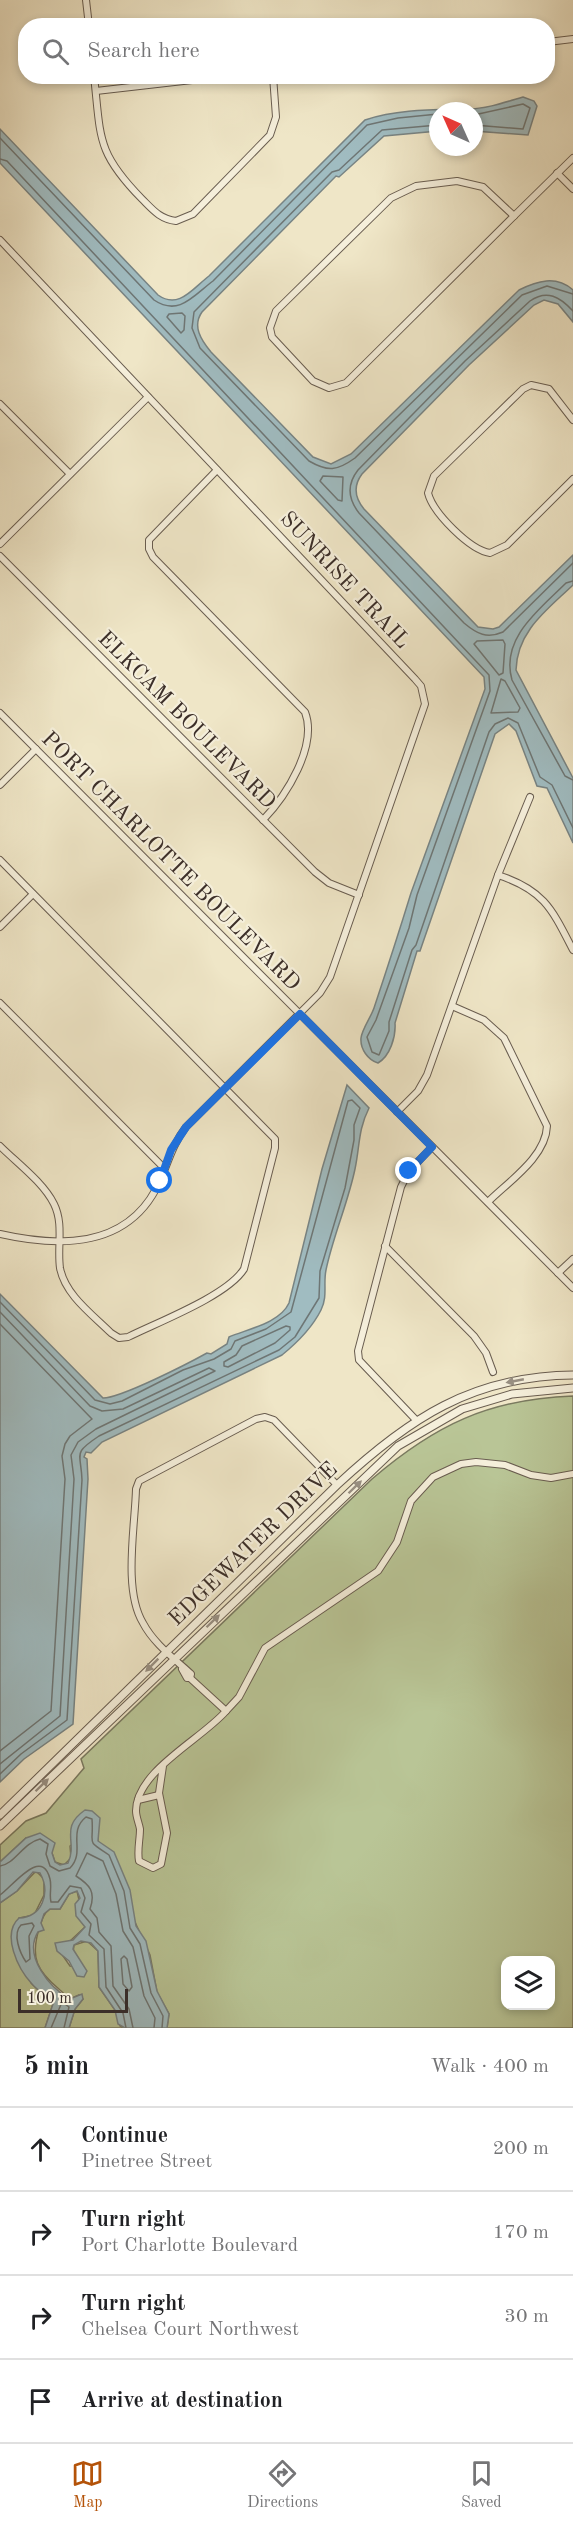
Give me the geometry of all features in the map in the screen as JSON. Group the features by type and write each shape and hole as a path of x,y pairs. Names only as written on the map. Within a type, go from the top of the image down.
{"street":[{"path":"86,0 87,18"},
{"path":"555,41 573,39"},
{"path":"95,84 102,144 114,169 159,216 176,221 193,214 270,135 276,117 274,84"},
{"path":"96,91 157,84"},
{"path":"514,216 483,187 466,181 425,184 398,193 384,204 276,311 270,328 272,338 313,381 329,388 346,383 573,158"},
{"path":"557,173 573,189"},
{"name":"SUNRISE TRAIL","path":"0,240 415,679 424,695 423,713 330,977 320,993 181,1134 150,1200 128,1222 100,1237 59,1243 0,1234"},
{"path":"573,420 549,389 531,385 523,388 434,476 428,493 436,510 473,547 490,553 507,545 573,479"},
{"path":"0,544 148,397"},
{"path":"0,404 70,474"},
{"path":"217,470 149,540 149,549 153,557 305,712 309,730 293,780 279,804 263,820"},
{"name":"ELKCAM BOULEVARD","path":"0,556 321,878 359,895"},
{"name":"PORT CHARLOTTE BOULEVARD","path":"0,713 573,1288"},
{"path":"0,784 36,749"},
{"path":"397,1112 418,1090 427,1075 498,875 530,797"},
{"path":"0,860 226,1087 275,1139 275,1148 244,1269 232,1284 128,1337 119,1338 111,1333 66,1286 60,1268 58,1214 50,1197 0,1146"},
{"path":"498,875 528,886 545,900 573,950"},
{"path":"0,927 33,894"},
{"path":"0,1003 164,1168"},
{"path":"452,1006 484,1020 504,1038 547,1126 544,1143 539,1151 488,1202"},
{"path":"416,1420 359,1360 358,1351 405,1178 432,1147"},
{"path":"385,1246 474,1336 486,1353 493,1372"},
{"path":"558,1273 573,1258"},
{"name":"EDGEWATER DRIVE","path":"0,1815 374,1451 416,1420 447,1403 496,1386 573,1375"},
{"name":"EDGEWATER DRIVE","path":"0,1826 388,1455 411,1437 462,1409 502,1397 573,1388"},
{"path":"226,1711 182,1673 182,1669 142,1623 133,1596 136,1489 139,1480 256,1419 265,1417 274,1420 337,1485"},
{"path":"163,1766 159,1795 167,1833 161,1864 153,1868 139,1861 137,1849 140,1829 136,1811 138,1800 148,1779 163,1766 213,1726 239,1697 265,1648 378,1571 397,1542 411,1501 433,1477 462,1464 476,1462 506,1466 531,1475 551,1478 573,1474"},
{"path":"138,1800 159,1795"}],"green space":[{"path":"573,1396 573,2028 167,2028 169,2014 157,1992 150,1955 98,1841 98,1825 70,1846 71,1858 64,1865 55,1862 52,1853 26,1838 0,1862 0,1845 26,1821 46,1813 84,1768 81,1759 372,1479 395,1460 441,1430 489,1409 515,1403"},
{"path":"36,1871 44,1879 44,1895 34,1915 19,1918 31,1983 53,2004 45,2028 0,2028 0,1903 17,1891"},
{"path":"77,1891 85,1927 68,1943 63,1956 70,1966 84,1968 73,1953 74,1945 87,1941 98,1951 99,1987 115,2010 120,2026 125,2028 69,2028 75,2009 83,1999 79,1995 68,1998 46,1977 38,1963 36,1939 44,1915 50,1909 60,1909 69,1894"}],"water":[{"path":"523,97 534,101 537,106 528,135 483,132 483,108"},
{"path":"429,110 429,132 384,136 339,177 336,176 202,312 198,322 201,338 211,352 313,457 331,464 351,454 519,290 533,284 553,281 567,285 573,290 573,322 558,304 544,300 534,305 469,365 362,474 357,483 357,496 364,509 478,627 493,629 499,627 573,555 573,585 535,622 522,644 516,670 573,778 573,843 547,788 537,786 516,731 509,724 495,734 420,951 417,951 395,1023 391,1046 386,1056 378,1063 365,1054 361,1042 362,1034 374,1008 411,893 485,689 484,677 0,163 0,129 158,295 173,300 185,296 209,276 365,120 403,112"},
{"path":"347,1085 369,1108 361,1131 352,1182 329,1257 321,1310 304,1334 282,1355 102,1442 91,1453 86,1452 84,1457 87,1459 88,1479 73,1724 24,1759 0,1782 0,1294 103,1398 139,1386 207,1353 211,1354 227,1344 229,1337 278,1316 289,1303 322,1169"},
{"path":"85,1810 92,1811 100,1818 98,1841 114,1852 130,1890 136,1926 146,1941 157,1991 169,2014 167,2028 125,2028 118,2024 115,2010 99,1987 98,1951 91,1943 81,1941 74,1945 73,1949 87,1971 84,1977 77,1976 69,1961 57,1951 55,1943 73,1940 85,1927 76,1916 75,1904 80,1898 77,1891 69,1894 60,1909 50,1909 44,1914 41,1923 44,1930 38,1932 34,1941 36,1961 54,1987 70,1999 82,1994 83,1999 75,2009 69,2028 45,2028 53,2004 32,1984 17,1961 11,1933 14,1925 19,1918 27,1917 39,1909 45,1888 40,1873 33,1872 17,1891 0,1903 0,1862 26,1838 40,1833 55,1843 52,1853 55,1862 60,1865 68,1863 71,1855 71,1829 77,1817"}],"route":[{"path":"160,1181 167,1158 186,1127 300,1014 432,1147 409,1171"}]}
